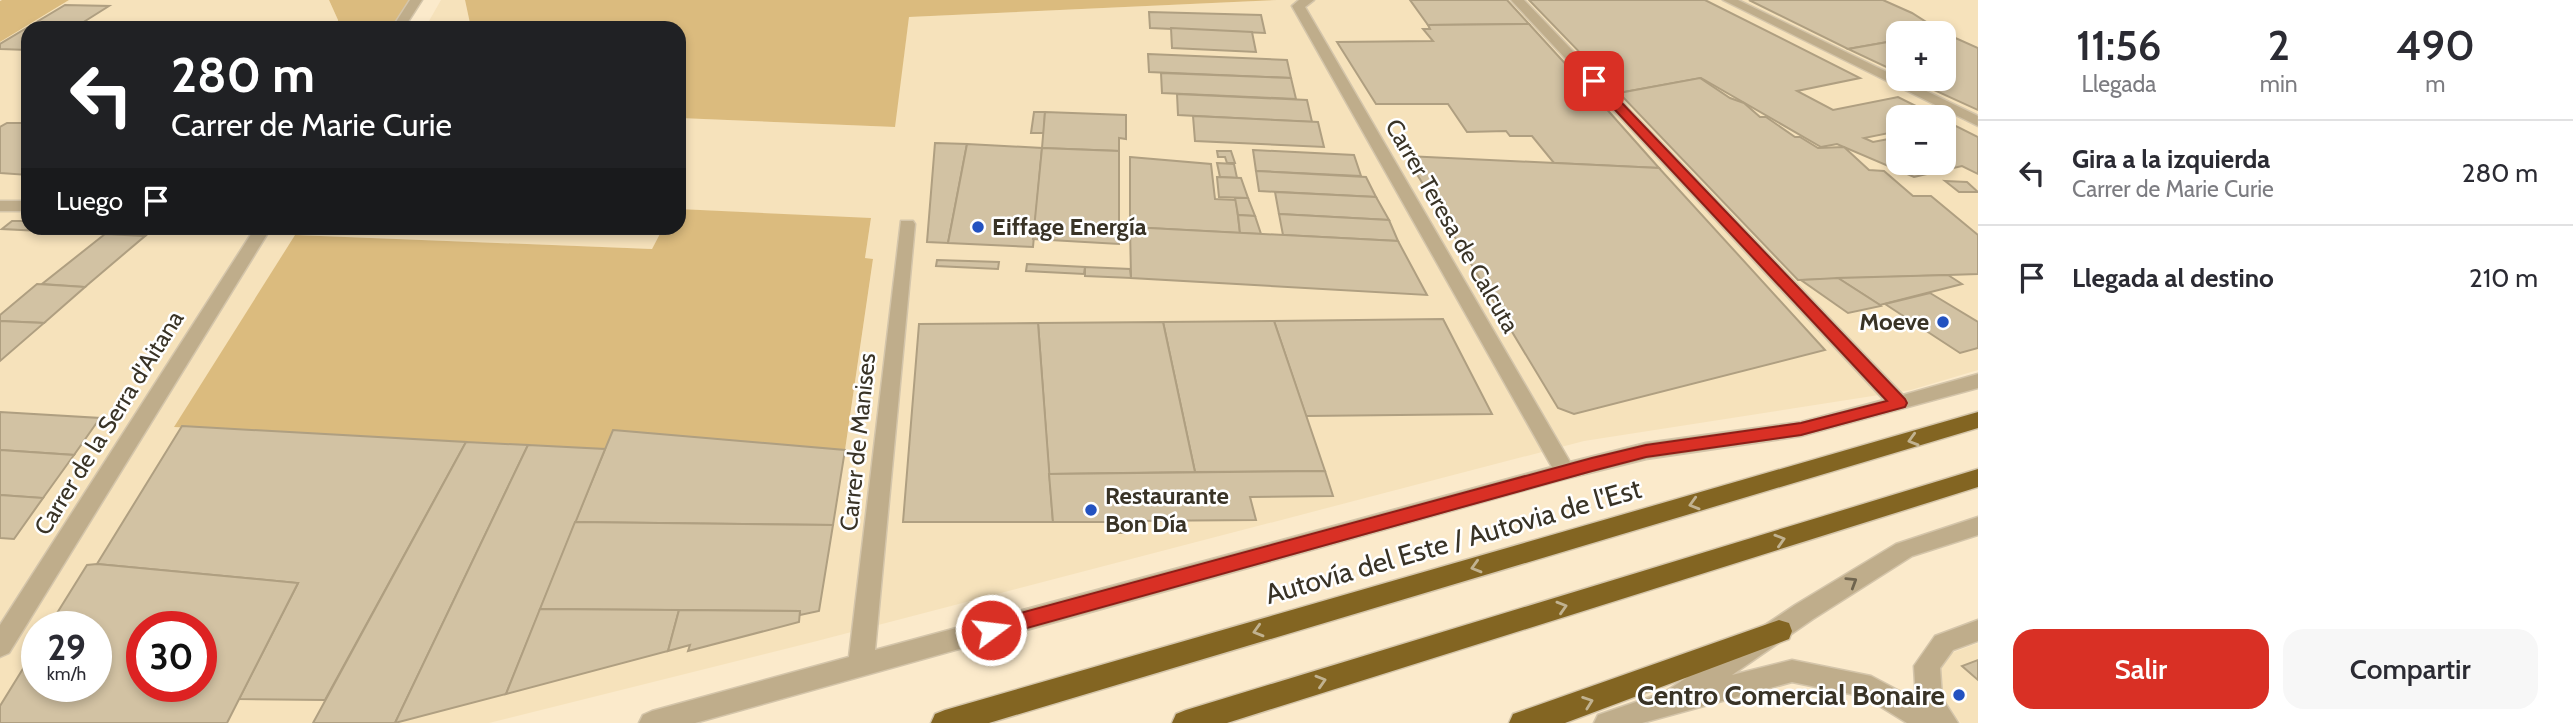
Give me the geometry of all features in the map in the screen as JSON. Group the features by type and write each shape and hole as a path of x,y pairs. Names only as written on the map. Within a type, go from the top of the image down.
{"highway":[{"name":"Autovía del Este / Autovia de l'Est","path":"945,723 1978,420"},
{"path":"1186,723 1978,478"},
{"path":"1523,723 1538,720 1779,631"}],"street":[{"path":"402,21 416,0"},
{"path":"1517,0 1899,403"},
{"path":"1729,0 1978,122"},
{"name":"Carrer Teresa de Calcuta","path":"1303,3 1565,471"},
{"path":"0,206 21,206"},
{"name":"Carrer de Manises","path":"861,666 907,224"},
{"name":"Carrer de la Serra d'Aitana","path":"0,646 259,235"},
{"path":"652,723 1565,471 1646,451 1801,429 1978,381"},
{"path":"1673,701 1804,612 1904,550 1978,526"},
{"path":"1945,723 1929,702 1927,667 1944,643 1978,630"},
{"path":"1607,723 1673,701 1792,671 1871,687 1930,723"}],"shaded area":[{"path":"69,0 329,0 338,21 34,21"},
{"path":"69,0 34,21 21,21 21,29 0,42 0,1"},
{"path":"329,0 410,0 396,21 338,20"},
{"path":"441,0 465,0 470,21 429,21"},
{"path":"465,0 1277,0 909,17 895,127 686,118 686,21 470,21"},
{"path":"1277,0 1978,0 1978,370 1911,390 1584,441 817,641 489,723 0,723 0,42 21,29 21,235 295,235 175,427 604,449 613,430 845,450 873,260 865,258 871,219 686,209 686,118 894,127 909,17"},
{"path":"686,209 871,218 865,258 873,259 845,450 613,430 605,449 174,427 295,235 652,249 659,235 686,235"},
{"path":"295,235 659,235 652,249"},
{"name":"Centro Comercial Bonaire","path":"1978,643 1978,723 1961,723 1944,707 1935,682 1944,656"}],"building":[{"path":"1410,0 1507,0 1529,24 1428,25"},
{"path":"1529,0 1705,0 1860,78 1797,91 1833,110 1898,97 1914,105 1886,105 1886,134 1864,138 1873,142 1886,140 1886,165 1837,144 1821,147 1701,78 1619,93"},
{"path":"1749,0 1883,0 1925,21 1886,21 1886,42 1848,49"},
{"path":"65,5 109,6 85,21 38,21"},
{"path":"1149,12 1261,15 1265,33 1150,28"},
{"path":"1529,24 1659,168 1554,163 1532,136 1510,136 1506,131 1467,132 1448,104 1376,104 1337,42 1433,41 1423,29 1430,29 1428,25"},
{"path":"1171,28 1252,32 1256,52 1172,48"},
{"path":"21,31 21,50 0,49 0,44"},
{"path":"1956,38 1978,48 1978,110 1936,91 1956,91"},
{"path":"1886,42 1886,67 1848,49"},
{"path":"1148,54 1287,60 1291,78 1149,72"},
{"path":"1161,73 1291,78 1296,99 1162,93"},
{"path":"1700,78 1795,137 1800,137 1818,148 1844,147 1869,170 1884,171 1913,196 1931,196 1978,235 1978,274 1798,280 1619,93"},
{"path":"1177,94 1307,100 1312,122 1178,115"},
{"path":"1034,112 1045,112 1044,133 1031,133"},
{"path":"1045,112 1126,115 1126,139 1119,138 1119,151 1042,148"},
{"path":"1193,116 1318,122 1324,147 1195,141"},
{"path":"7,123 21,123 21,174 0,173 0,127"},
{"path":"1956,126 1978,137 1978,174 1962,166 1956,167"},
{"path":"935,143 967,144 948,243 927,242"},
{"path":"967,144 1042,148 1033,247 948,243"},
{"path":"1042,148 1119,151 1119,244 1033,239"},
{"path":"1253,150 1354,155 1361,176 1256,171"},
{"path":"1217,151 1231,151 1235,163 1227,163 1225,157 1218,157"},
{"path":"1406,156 1659,168 1825,350 1574,414 1558,408"},
{"path":"1130,157 1211,164 1215,199 1236,200 1240,233 1130,227"},
{"path":"1217,163 1234,164 1237,178 1220,177"},
{"path":"1256,171 1366,177 1376,197 1259,191"},
{"path":"1217,177 1241,178 1248,198 1219,197"},
{"path":"1945,181 1967,182 1978,192 1959,192"},
{"path":"1275,192 1376,197 1389,220 1279,214"},
{"path":"1235,198 1248,198 1255,216 1238,215"},
{"path":"1279,214 1389,220 1398,241 1283,235"},
{"path":"1238,215 1255,216 1261,234 1240,233"},
{"path":"12,221 21,221 21,230 2,229"},
{"path":"1130,227 1398,241 1427,295 1131,278"},
{"path":"104,235 145,236 85,287 42,284"},
{"path":"937,260 999,262 998,269 936,266"},
{"path":"1027,264 1085,267 1084,274 1026,271"},
{"path":"1085,267 1130,269 1131,278 1085,276"},
{"path":"1948,275 1962,284 1880,305 1838,278"},
{"path":"1838,278 1881,306 1848,313 1801,280"},
{"path":"37,284 85,287 44,323 0,321 0,315"},
{"path":"1930,293 1978,322 1978,348 1960,353 1885,304"},
{"path":"1443,319 1492,414 1306,416 1274,321"},
{"path":"0,321 44,323 0,361"},
{"path":"1274,321 1325,471 1195,472 1163,322"},
{"path":"1163,322 1195,472 1049,474 1038,323"},
{"path":"1038,323 1053,522 903,522 919,324"},
{"path":"0,412 100,418 74,455 0,450"},
{"path":"182,426 466,442 325,700 239,699 298,583 97,564"},
{"path":"613,430 845,450 833,525 575,522"},
{"path":"466,442 528,445 395,723 313,723"},
{"path":"528,445 605,449 506,694 395,723"},
{"path":"0,450 74,455 43,498 0,495"},
{"path":"1325,471 1333,496 1250,497 1256,520 1128,521 1129,533 1113,533 1111,522 1053,522 1049,474"},
{"path":"0,495 43,498 14,539 0,538"},
{"path":"575,522 833,525 819,611 800,615 800,611 540,609"},
{"path":"87,565 298,583 227,723 0,723 0,706 21,672 21,702 112,702 112,611 58,611"},
{"path":"540,609 679,610 668,651 506,694"},
{"path":"679,610 800,611 799,622 688,651 690,645 668,651"},
{"path":"1978,660 1978,680 1962,666"}],"place":[{"name":"Eiffage Energía","path":"978,227"},
{"name":"Moeve","path":"1943,322"},
{"name":"Restaurante Bon Día","path":"1091,510"},
{"name":"Centro Comercial Bonaire","path":"1959,695"}],"route":[{"path":"991,630 1592,464 1646,451 1801,429 1899,403 1594,81"}]}
